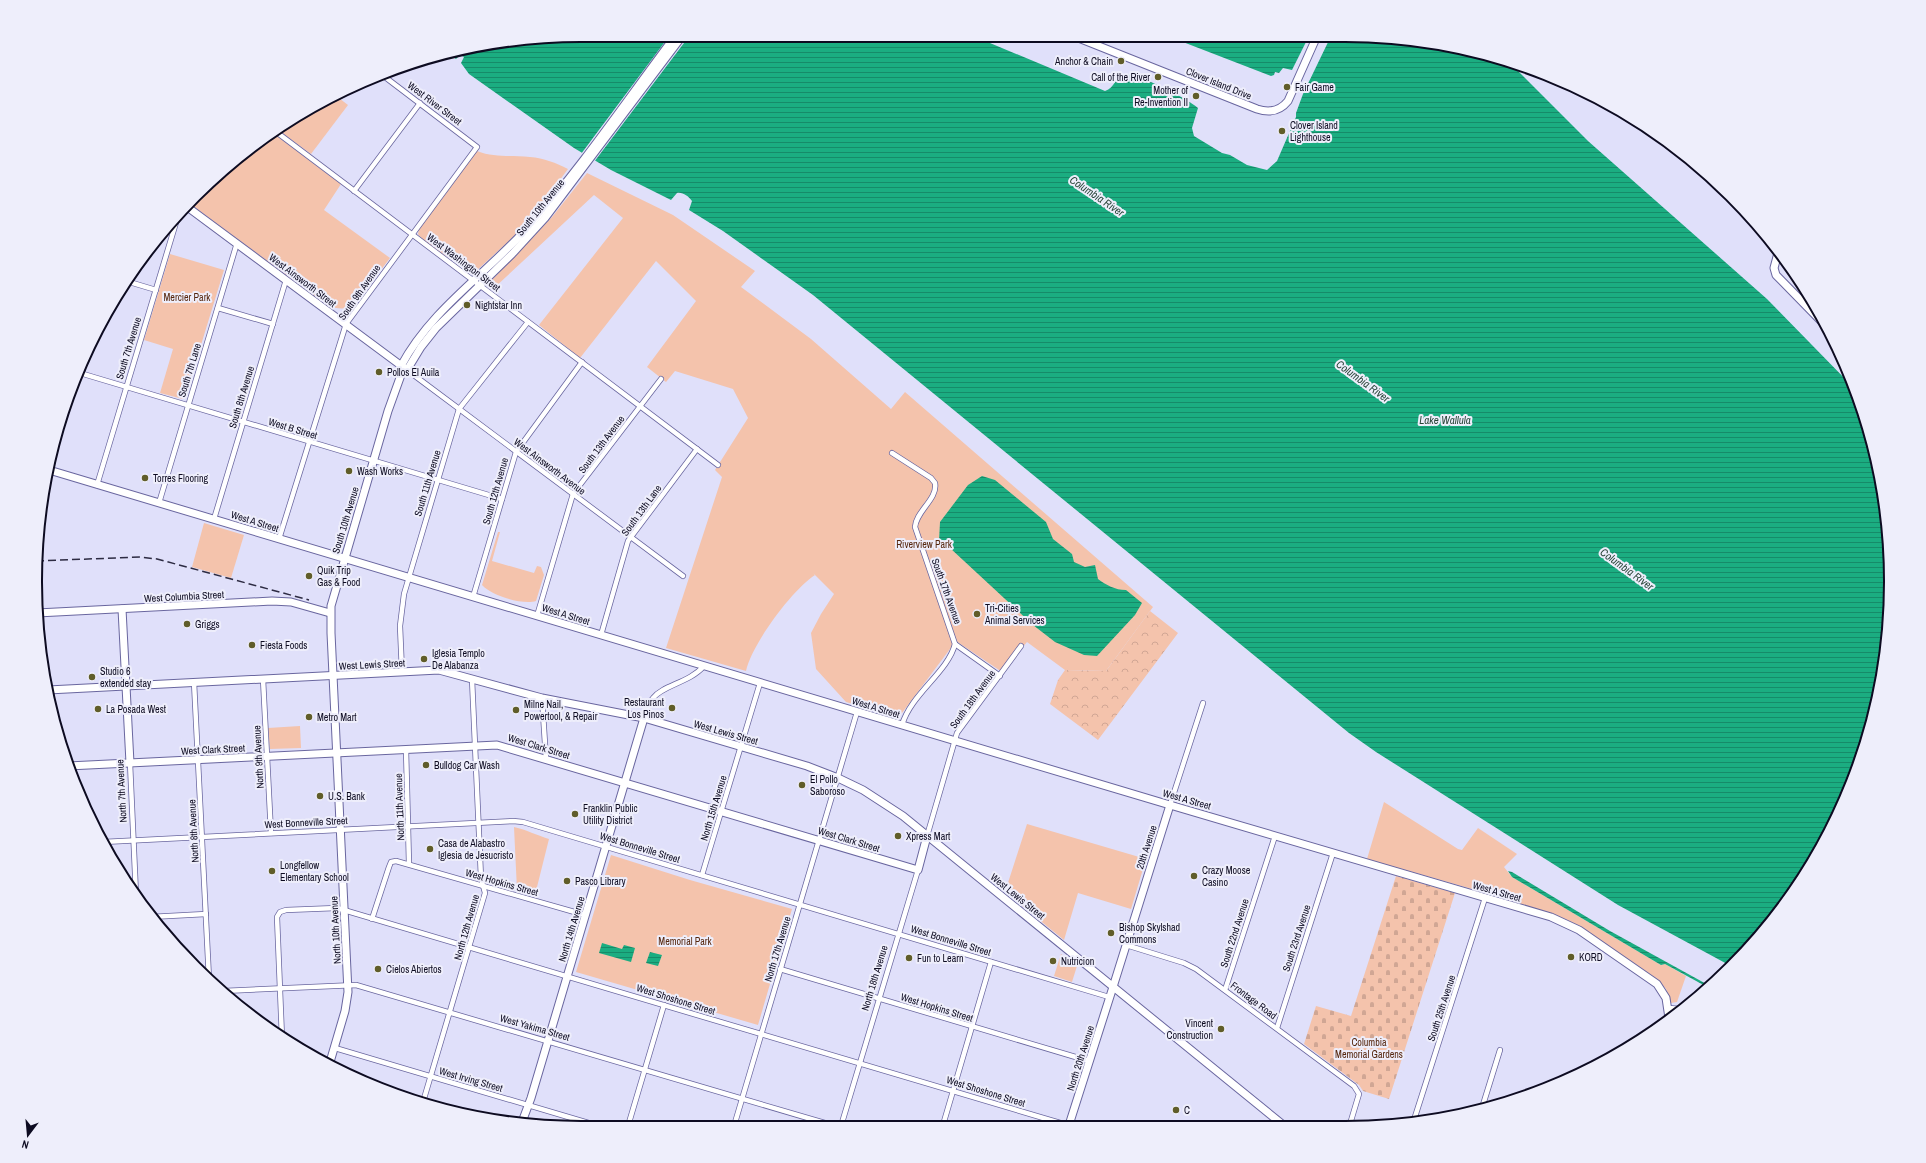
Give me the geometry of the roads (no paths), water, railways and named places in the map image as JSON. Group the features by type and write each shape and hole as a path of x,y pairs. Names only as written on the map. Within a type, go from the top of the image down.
{"main road":[{"name":"South 10th Avenue","path":"333,676 330,613 332,601 391,400 403,370 431,334 477,283 535,230 671,42"},
{"name":"South 10th Avenue","path":"572,178 678,42"},
{"name":"Clover Island Drive","path":"1089,42 1257,109 1269,112 1280,108 1288,101 1314,42"},
{"name":"West Ainsworth Street","path":"191,210 346,324 403,370"},
{"path":"1777,259 1775,272 1779,278 1810,309"},
{"name":"West A Street","path":"53,471 857,712 1551,917 1579,930 1656,984 1666,998 1669,1008"},
{"name":"West Columbia Street","path":"43,613 277,601 296,604 330,613"},
{"path":"122,609 126,686"},
{"name":"West Lewis Street","path":"53,690 439,670 542,698 644,718 807,766 863,790 890,806 1278,1121"},
{"name":"North 10th Avenue","path":"331,1059 347,1006 348,985 333,676"},
{"name":"North 7th Avenue","path":"126,686 130,763"},
{"name":"North 14th Avenue","path":"524,1117 644,718"},
{"name":"West Clark Street","path":"75,766 500,745 918,870"},
{"name":"20th Avenue","path":"1109,997 1170,805"},
{"name":"North 18th Avenue","path":"918,870 927,836"},
{"name":"North 20th Avenue","path":"1069,1121 1109,997"},
{"path":"1669,1008 1669,1013"}],"street":[{"name":"West River Street","path":"387,79 477,146"},
{"path":"354,191 420,103"},
{"name":"West Washington Street","path":"279,135 718,465"},
{"name":"South 9th Avenue","path":"279,539 346,324 477,146"},
{"name":"South 7th Avenue","path":"97,485 175,228"},
{"name":"South 7th Lane","path":"159,503 237,243"},
{"name":"South 8th Avenue","path":"214,520 286,280"},
{"path":"132,283 156,290"},
{"path":"218,308 273,324"},
{"name":"South 11th Avenue","path":"402,672 400,612 408,578 459,409 528,322"},
{"name":"South 12th Avenue","path":"473,597 516,452 582,362"},
{"name":"West Ainsworth Avenue","path":"403,370 459,409 683,576"},
{"name":"West B Street","path":"83,374 502,499"},
{"name":"South 13th Avenue","path":"537,616 573,494 661,379"},
{"name":"South 13th Lane","path":"601,635 628,541 697,449"},
{"name":"South 17th Avenue","path":"892,453 931,478 935,483 935,492 916,520 914,527 956,644"},
{"path":"902,725 906,714 948,659 956,644 1000,676"},
{"name":"South 18th Avenue","path":"927,836 957,733 1022,646"},
{"path":"644,718 653,697 693,676 704,666"},
{"name":"North 9th Avenue","path":"263,679 271,833"},
{"name":"North 12th Avenue","path":"424,1097 485,896 481,878 472,679"},
{"name":"North 8th Avenue","path":"194,682 209,971"},
{"name":"North 15th Avenue","path":"702,875 760,683"},
{"path":"542,698 546,759"},
{"name":"20th Avenue","path":"1170,805 1203,703"},
{"path":"838,778 857,712"},
{"name":"North 11th Avenue","path":"406,749 409,864"},
{"name":"North 7th Avenue","path":"130,763 135,885"},
{"name":"North 17th Avenue","path":"735,1121 838,778"},
{"name":"West Bonneville Street","path":"109,842 409,826 523,822 1109,997"},
{"name":"South 22nd Avenue","path":"1225,990 1275,836"},
{"name":"South 23rd Avenue","path":"1277,1028 1333,853"},
{"name":"West Hopkins Street","path":"372,920 391,862 396,861 585,915"},
{"name":"North 18th Avenue","path":"842,1121 918,870"},
{"name":"South 25th Avenue","path":"1415,1116 1485,898"},
{"name":"West Shoshone Street","path":"279,988 276,922 279,914 286,910 337,908 372,920 567,976 1054,1121"},
{"path":"159,917 206,914"},
{"name":"Frontage Road","path":"1126,945 1184,963 1202,972 1354,1086 1358,1092 1358,1097 1351,1121"},
{"path":"943,1121 991,962"},
{"name":"West Hopkins Street","path":"780,969 1089,1061"},
{"name":"West Yakima Street","path":"230,991 356,985 548,1040 818,1121"},
{"path":"279,988 281,1030"},
{"path":"629,1121 664,1005"},
{"path":"1669,1008 1675,1008"},
{"name":"West Irving Street","path":"335,1048 582,1121"},
{"path":"1484,1103 1500,1050"}],"water":[{"name":"Lake Wallula","path":"582,42 988,42 1105,91 1111,88 1121,75 1124,74 1141,78 1162,87 1192,103 1198,108 1192,128 1194,136 1222,153 1230,155 1247,165 1267,170 1277,161 1296,117 1303,94 1328,42 1380,43 1450,52 1484,60 1518,71 1588,141 1767,299 1844,378 1866,442 1874,476 1883,546 1883,617 1874,687 1866,721 1843,788 1812,851 1773,910 1726,963 1618,905 1376,752 1349,733 813,295 723,231 689,210 692,201 687,196 677,193 671,200 611,170 574,148 469,74 461,63 464,57 461,56 476,52 546,43"},
{"path":"1183,42 1306,42 1292,70 1283,68 1279,73 1275,72 1274,75 1271,76"},
{"path":"982,476 995,480 1046,522 1053,539 1072,554 1074,562 1085,567 1095,565 1098,579 1111,587 1126,590 1142,603 1135,615 1097,656 1084,655 1055,642 1033,625 950,548 939,541 940,522 968,485"},
{"path":"1508,871 1610,931 1704,983 1703,985 1665,964 1661,965 1512,877"},
{"path":"602,943 622,949 624,945 635,948 631,962 599,953"},
{"path":"650,952 662,955 658,966 646,963"}],"railway":[{"path":"43,561 140,557 157,559 309,600"}],"place":[{"name":"Anchor & Chain","path":"1121,61"},
{"name":"Call of the River","path":"1158,77"},
{"name":"Fair Game","path":"1287,87"},
{"name":"Mother of Re-Invention II","path":"1196,96"},
{"name":"Clover Island Lighthouse","path":"1282,131"},
{"name":"Nightstar Inn","path":"467,305"},
{"name":"Pollos El Auila","path":"379,372"},
{"name":"Wash Works","path":"349,471"},
{"name":"Torres Flooring","path":"145,478"},
{"name":"Quik Trip Gas & Food","path":"309,576"},
{"name":"Tri-Cities Animal Services","path":"977,614"},
{"name":"Griggs","path":"187,624"},
{"name":"Fiesta Foods","path":"252,645"},
{"name":"Iglesia Templo De Alabanza","path":"424,659"},
{"name":"Studio 6 extended stay","path":"92,677"},
{"name":"Restaurant Los Pinos","path":"672,708"},
{"name":"La Posada West","path":"98,709"},
{"name":"Milne Nail, Powertool, & Repair","path":"516,710"},
{"name":"Metro Mart","path":"309,717"},
{"name":"Bulldog Car Wash","path":"426,765"},
{"name":"El Pollo Saboroso","path":"802,785"},
{"name":"U.S. Bank","path":"320,796"},
{"name":"Franklin Public Utility District","path":"575,814"},
{"name":"Xpress Mart","path":"898,836"},
{"name":"Casa de Alabastro Iglesia de Jesucristo","path":"430,849"},
{"name":"Longfellow Elementary School","path":"272,871"},
{"name":"Crazy Moose Casino","path":"1194,876"},
{"name":"Pasco Library","path":"567,881"},
{"name":"Bishop Skylshad Commons","path":"1111,933"},
{"name":"KORD","path":"1571,957"},
{"name":"Fun to Learn","path":"909,958"},
{"name":"Nutricion","path":"1053,961"},
{"name":"Cielos Abiertos","path":"378,969"},
{"name":"Vincent Construction","path":"1221,1029"},
{"name":"C","path":"1176,1110"}],"water label":[{"name":"Columbia River","path":"1097,196"},
{"name":"Columbia River","path":"1363,381"},
{"name":"Columbia River","path":"1627,569"}],"park label":[{"name":"Mercier Park","path":"187,297"},
{"name":"Riverview Park","path":"924,544"},
{"name":"Memorial Park","path":"685,941"},
{"name":"Columbia Memorial Gardens","path":"1369,1048"}]}
